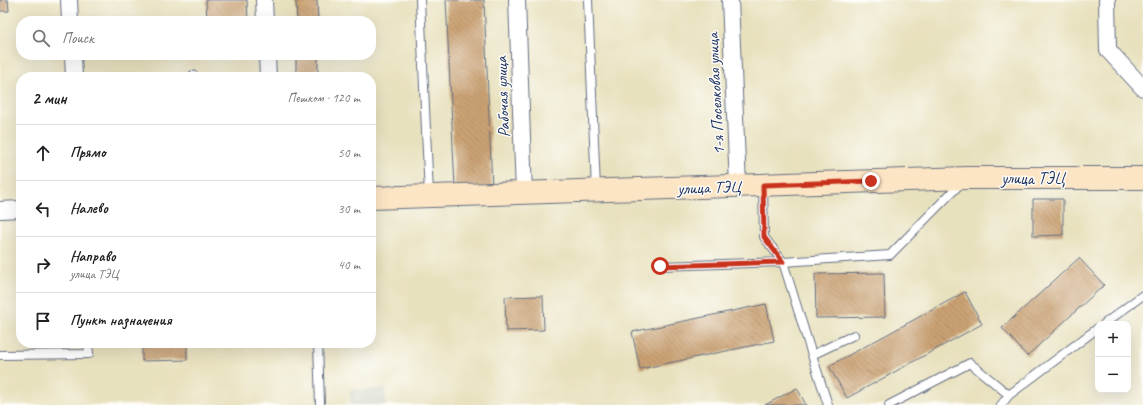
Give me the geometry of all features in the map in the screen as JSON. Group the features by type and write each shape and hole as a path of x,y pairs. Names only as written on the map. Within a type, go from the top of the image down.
{"street":[{"path":"69,0 70,16"},
{"path":"264,0 265,16"},
{"name":"Рабочая улица","path":"517,0 524,193"},
{"name":"1-я Поселковая улица","path":"730,0 738,186"},
{"path":"1107,0 1108,50 1143,88"},
{"path":"73,60 74,72"},
{"path":"267,60 268,72"},
{"name":"улица ТЭЦ","path":"376,198 967,178 1143,178"},
{"path":"0,210 16,209"}],"lane":[{"path":"420,0 429,196"},
{"path":"588,0 596,190"},
{"path":"660,266 783,262 890,255 967,178"},
{"path":"763,185 764,237 783,262 828,405"},
{"path":"1108,321 1143,295"},
{"path":"1001,405 1009,395 1095,330"},
{"path":"812,356 854,335"},
{"path":"0,355 89,354 88,348"},
{"path":"318,348 320,405"},
{"path":"889,405 970,363 1009,395"}],"shaded area":[{"path":"386,389 386,405 351,405 350,390"}],"building":[{"path":"0,0 8,0 9,11 0,11"},
{"path":"206,0 247,0 248,16 207,16"},
{"path":"317,0 318,16 297,16 296,1"},
{"path":"446,0 484,0 492,187 455,188"},
{"path":"296,60 318,60 318,72 296,72"},
{"path":"1033,199 1063,199 1063,235 1033,236"},
{"path":"1079,258 1104,285 1027,356 1002,328"},
{"path":"884,273 885,317 816,318 815,274"},
{"path":"965,292 982,324 847,398 829,366"},
{"path":"543,296 544,330 506,331 505,297"},
{"path":"766,304 774,341 640,369 632,332"},
{"path":"142,348 187,348 187,360 142,361"},
{"path":"797,388 806,405 765,405"}],"route":[{"path":"660,266 783,262 764,237 763,185 871,181"}]}
